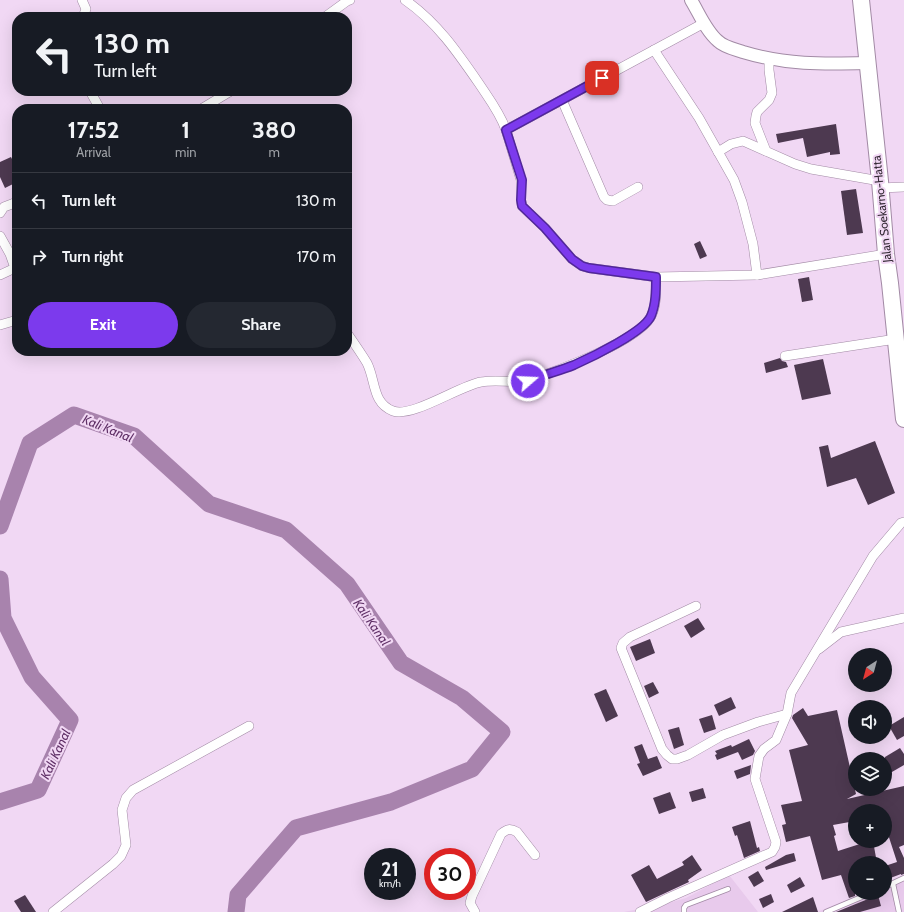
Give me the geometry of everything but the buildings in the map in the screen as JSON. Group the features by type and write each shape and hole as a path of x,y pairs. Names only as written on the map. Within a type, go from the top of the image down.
{"highway":[{"name":"Jalan Soekarno-Hatta","path":"861,0 904,419"}],"street":[{"path":"82,0 86,9 85,12"},
{"path":"332,12 350,0"},
{"path":"405,0 431,21 453,46 492,101 502,118 522,180 522,206 545,228 572,259 582,266 656,277 757,275 886,254"},
{"path":"691,0 712,35 718,42 728,47 769,59 802,64 867,63"},
{"path":"506,130 704,23"},
{"path":"654,50 699,118 734,180 742,202 753,244 757,275"},
{"path":"766,150 756,123 756,116 757,112 769,100 772,93 769,59"},
{"path":"209,104 223,96"},
{"path":"562,100 604,197 607,200 613,200 638,187"},
{"path":"718,152 731,144 743,140 795,164 811,169 880,184 904,187"},
{"path":"1,207 12,204"},
{"path":"0,236 12,260"},
{"path":"0,275 12,272"},
{"path":"352,340 367,363 372,376 375,394 381,402 387,409 396,412 412,411 442,397 481,382 528,381 574,365 632,335 644,326 651,317 656,296 656,277"},
{"path":"0,325 12,321"},
{"path":"785,356 896,339"},
{"path":"640,912 772,852 776,842 755,779 759,756 764,749 776,740 787,714 791,693 873,556 901,523 904,522"},
{"path":"696,606 630,637 623,643 621,648 662,749 667,755 672,759 682,757 723,735 758,722 787,714"},
{"path":"813,655 841,632 904,618"},
{"path":"53,912 121,856 126,845 122,810 126,798 133,790 249,726"},
{"path":"475,912 470,903 472,896 501,834 506,830 514,830 535,855"}],"lane":[{"path":"899,912 894,884 904,878"},
{"path":"684,912 686,905 728,889"},
{"path":"826,912 854,900"}],"shaded area":[{"path":"729,875 758,912 624,912 686,898"},
{"path":"904,876 904,912 817,912 848,899 892,900 892,881"}],"waterway":[{"name":"Kali Kanal","path":"0,526 30,443 74,415 134,436 209,504 286,530 347,584 401,663 462,698 502,732 472,769 391,802 296,828 238,895 236,912"},
{"name":"Kali Kanal","path":"0,579 3,618 32,677 70,720 38,790 0,802"}],"route":[{"path":"528,381 574,365 632,335 644,326 651,317 656,296 656,277 582,266 572,259 534,216 522,206 522,180 512,153 506,130 602,78"}]}
